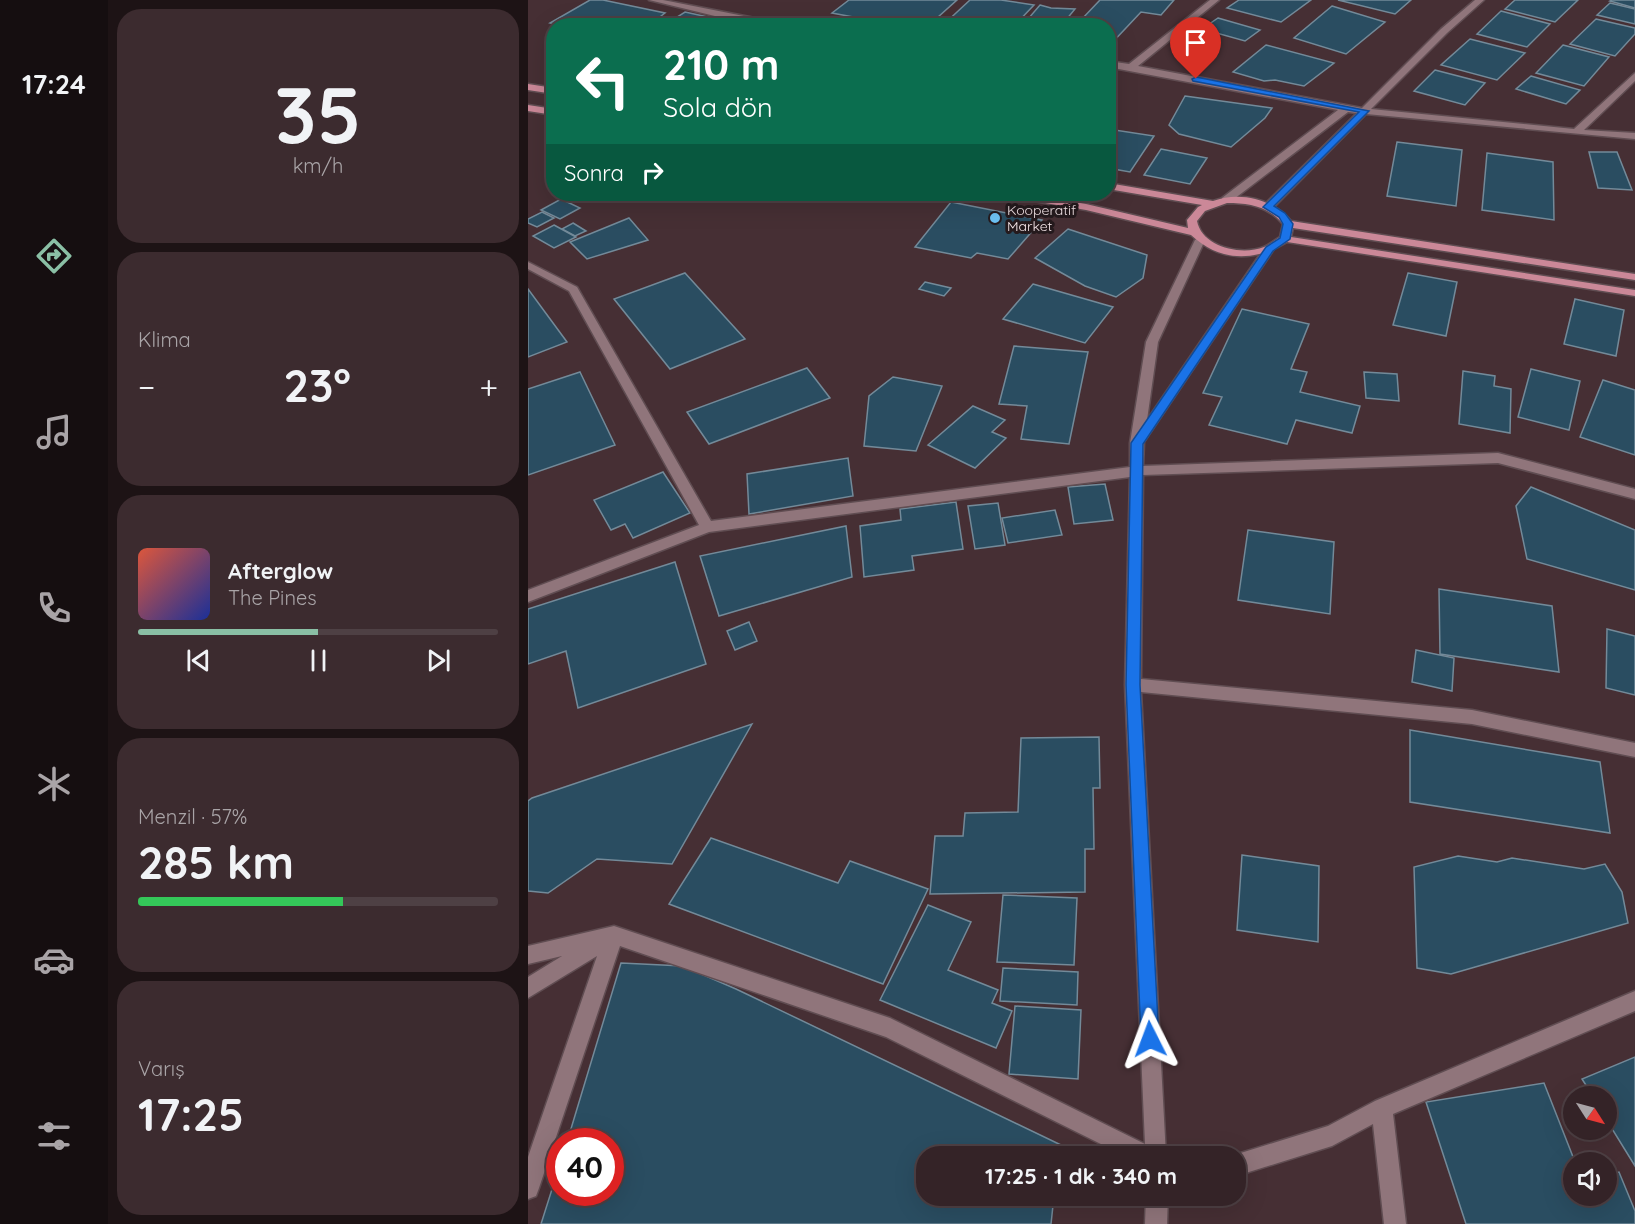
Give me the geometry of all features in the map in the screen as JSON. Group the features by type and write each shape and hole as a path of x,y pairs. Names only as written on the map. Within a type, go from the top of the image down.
{"main road":[{"path":"528,87 546,90"},
{"path":"528,108 546,111"},
{"path":"1116,187 1212,204"},
{"path":"1196,236 1191,223 1194,215 1201,208 1226,200 1242,200 1268,207 1282,215 1288,224 1285,239"},
{"path":"1051,201 1086,207 1196,236 1224,251 1240,253 1269,249 1285,239 1635,293"},
{"path":"1288,224 1635,277"}],"street":[{"path":"653,0 739,18"},
{"path":"1131,67 1215,0"},
{"path":"1268,207 1444,31 1480,0"},
{"path":"1116,65 1346,109 1635,136"},
{"path":"1576,132 1635,75"},
{"path":"1226,200 1346,109"},
{"path":"1156,1146 1133,685 1137,443 1152,342 1196,236"},
{"path":"1137,443 1269,249"},
{"path":"528,265 573,289 707,527"},
{"path":"528,596 707,527 1137,471 1498,458 1635,494"},
{"path":"1133,685 1472,717 1635,750"},
{"path":"528,988 614,935"},
{"path":"528,1188 614,935"},
{"path":"528,955 614,935 891,1028 1127,1146"},
{"path":"1246,1162 1332,1135 1382,1108 1635,1001"},
{"path":"1382,1108 1395,1224"},
{"path":"1156,1224 1157,1206"}],"building":[{"path":"590,0 603,0 665,13 658,18 559,18"},
{"path":"849,0 957,0 937,18 859,18 832,13"},
{"path":"970,0 1001,0 1034,5 1022,18 951,18"},
{"path":"1100,0 1174,0 1161,15 1141,12 1116,39 1116,18 1083,18"},
{"path":"1239,0 1311,0 1281,22 1227,8"},
{"path":"1338,0 1411,0 1395,14"},
{"path":"1515,0 1578,0 1555,22 1505,9"},
{"path":"1635,0 1635,8 1610,1"},
{"path":"1610,3 1635,9 1635,24 1597,15"},
{"path":"1040,5 1075,9 1068,18 1029,18"},
{"path":"1332,6 1385,22 1346,54 1294,38"},
{"path":"1501,11 1550,24 1527,47 1477,34"},
{"path":"685,12 712,18 676,18"},
{"path":"1218,18 1260,30 1245,41 1202,29"},
{"path":"1596,19 1635,28 1635,34 1615,56 1570,44"},
{"path":"1470,39 1525,53 1497,80 1441,65"},
{"path":"1266,45 1334,63 1304,86 1275,80 1264,81 1233,72"},
{"path":"1563,45 1609,57 1584,86 1536,73"},
{"path":"1435,70 1485,83 1465,105 1414,91"},
{"path":"1531,76 1580,90 1566,104 1516,89"},
{"path":"1185,96 1272,108 1265,118 1231,147 1179,134 1169,125"},
{"path":"1116,130 1154,136 1130,172 1116,169"},
{"path":"1397,142 1462,150 1456,206 1387,196"},
{"path":"1161,149 1207,158 1190,184 1144,175"},
{"path":"1589,152 1617,152 1632,190 1598,188"},
{"path":"1487,153 1553,162 1554,220 1482,210"},
{"path":"557,201 565,201 580,208 560,219 541,210"},
{"path":"951,202 1042,220 1008,259 977,253 971,258 915,247"},
{"path":"542,212 554,218 537,227 528,223 528,219"},
{"path":"629,218 648,240 587,259 570,242"},
{"path":"573,223 586,231 575,236 562,229"},
{"path":"554,225 576,237 554,248 533,236"},
{"path":"1068,229 1147,255 1143,278 1116,297 1085,286 1035,258"},
{"path":"685,273 745,339 670,369 614,299"},
{"path":"1408,273 1457,282 1446,336 1393,325"},
{"path":"925,282 951,288 944,296 919,289"},
{"path":"1033,284 1113,307 1085,343 1003,319"},
{"path":"528,289 567,342 528,357"},
{"path":"1575,299 1624,310 1616,356 1564,344"},
{"path":"1242,309 1309,324 1291,369 1307,372 1300,392 1360,406 1352,433 1296,420 1287,444 1209,425 1222,397 1203,393"},
{"path":"1014,346 1088,352 1069,444 1021,439 1027,406 999,404"},
{"path":"807,368 830,398 709,444 687,412"},
{"path":"1531,369 1580,381 1569,430 1518,417"},
{"path":"1463,371 1495,376 1494,386 1511,389 1510,433 1459,424"},
{"path":"580,372 615,445 528,475 528,389"},
{"path":"1364,372 1397,374 1399,401 1366,398"},
{"path":"893,377 942,386 916,451 864,446 869,396"},
{"path":"1603,380 1635,390 1635,455 1580,437"},
{"path":"973,406 1005,420 992,432 1006,438 975,468 928,445"},
{"path":"848,458 853,496 749,514 747,474"},
{"path":"663,472 690,513 633,538 625,524 611,530 594,500"},
{"path":"1105,484 1113,520 1074,524 1068,487"},
{"path":"1531,487 1635,530 1635,590 1527,559 1516,506"},
{"path":"956,502 963,549 912,556 914,570 864,577 860,526 901,520 900,509"},
{"path":"998,503 1005,545 975,549 968,506"},
{"path":"1055,510 1062,535 1008,543 1002,518"},
{"path":"846,526 852,577 719,616 700,556"},
{"path":"1248,530 1334,542 1330,614 1238,600"},
{"path":"675,562 706,664 578,708 566,651 528,664 528,609"},
{"path":"1439,589 1552,606 1559,672 1440,654"},
{"path":"749,622 757,641 735,650 727,631"},
{"path":"1607,629 1635,636 1635,695 1606,688"},
{"path":"1416,650 1454,658 1452,691 1412,682"},
{"path":"752,724 672,864 597,859 548,893 528,891 528,801 532,798"},
{"path":"1410,730 1600,762 1610,833 1410,802"},
{"path":"1099,737 1100,788 1093,788 1094,849 1085,849 1085,892 930,894 935,836 963,836 965,813 1018,812 1021,738"},
{"path":"711,838 838,883 850,861 928,889 883,984 669,904"},
{"path":"1242,855 1319,866 1318,942 1237,930"},
{"path":"1458,856 1497,862 1512,858 1584,869 1605,864 1622,892 1628,923 1451,974 1417,968 1414,867"},
{"path":"1003,895 1077,898 1074,965 997,962"},
{"path":"928,905 971,922 948,970 998,990 992,1003 1012,1011 996,1048 880,1000"},
{"path":"621,963 683,966 736,989 1061,1145 916,1146 916,1206 1053,1206 1051,1224 541,1224 547,1206 624,1206 624,1128 571,1128"},
{"path":"1003,968 1078,972 1077,1005 1000,1001"},
{"path":"1015,1006 1081,1010 1078,1079 1009,1074"},
{"path":"1635,1057 1635,1166 1617,1137 1617,1086 1587,1086 1582,1079"},
{"path":"1544,1083 1563,1131 1563,1140 1566,1140 1571,1152 1563,1152 1563,1206 1617,1206 1617,1172 1619,1172 1635,1211 1635,1224 1466,1224 1426,1102"}],"place":[{"name":"Kooperatif Market","path":"995,218"}],"route":[{"path":"1150,1039 1133,685 1137,443 1269,249 1285,239 1288,224 1282,215 1268,207 1365,111 1196,79"}]}
